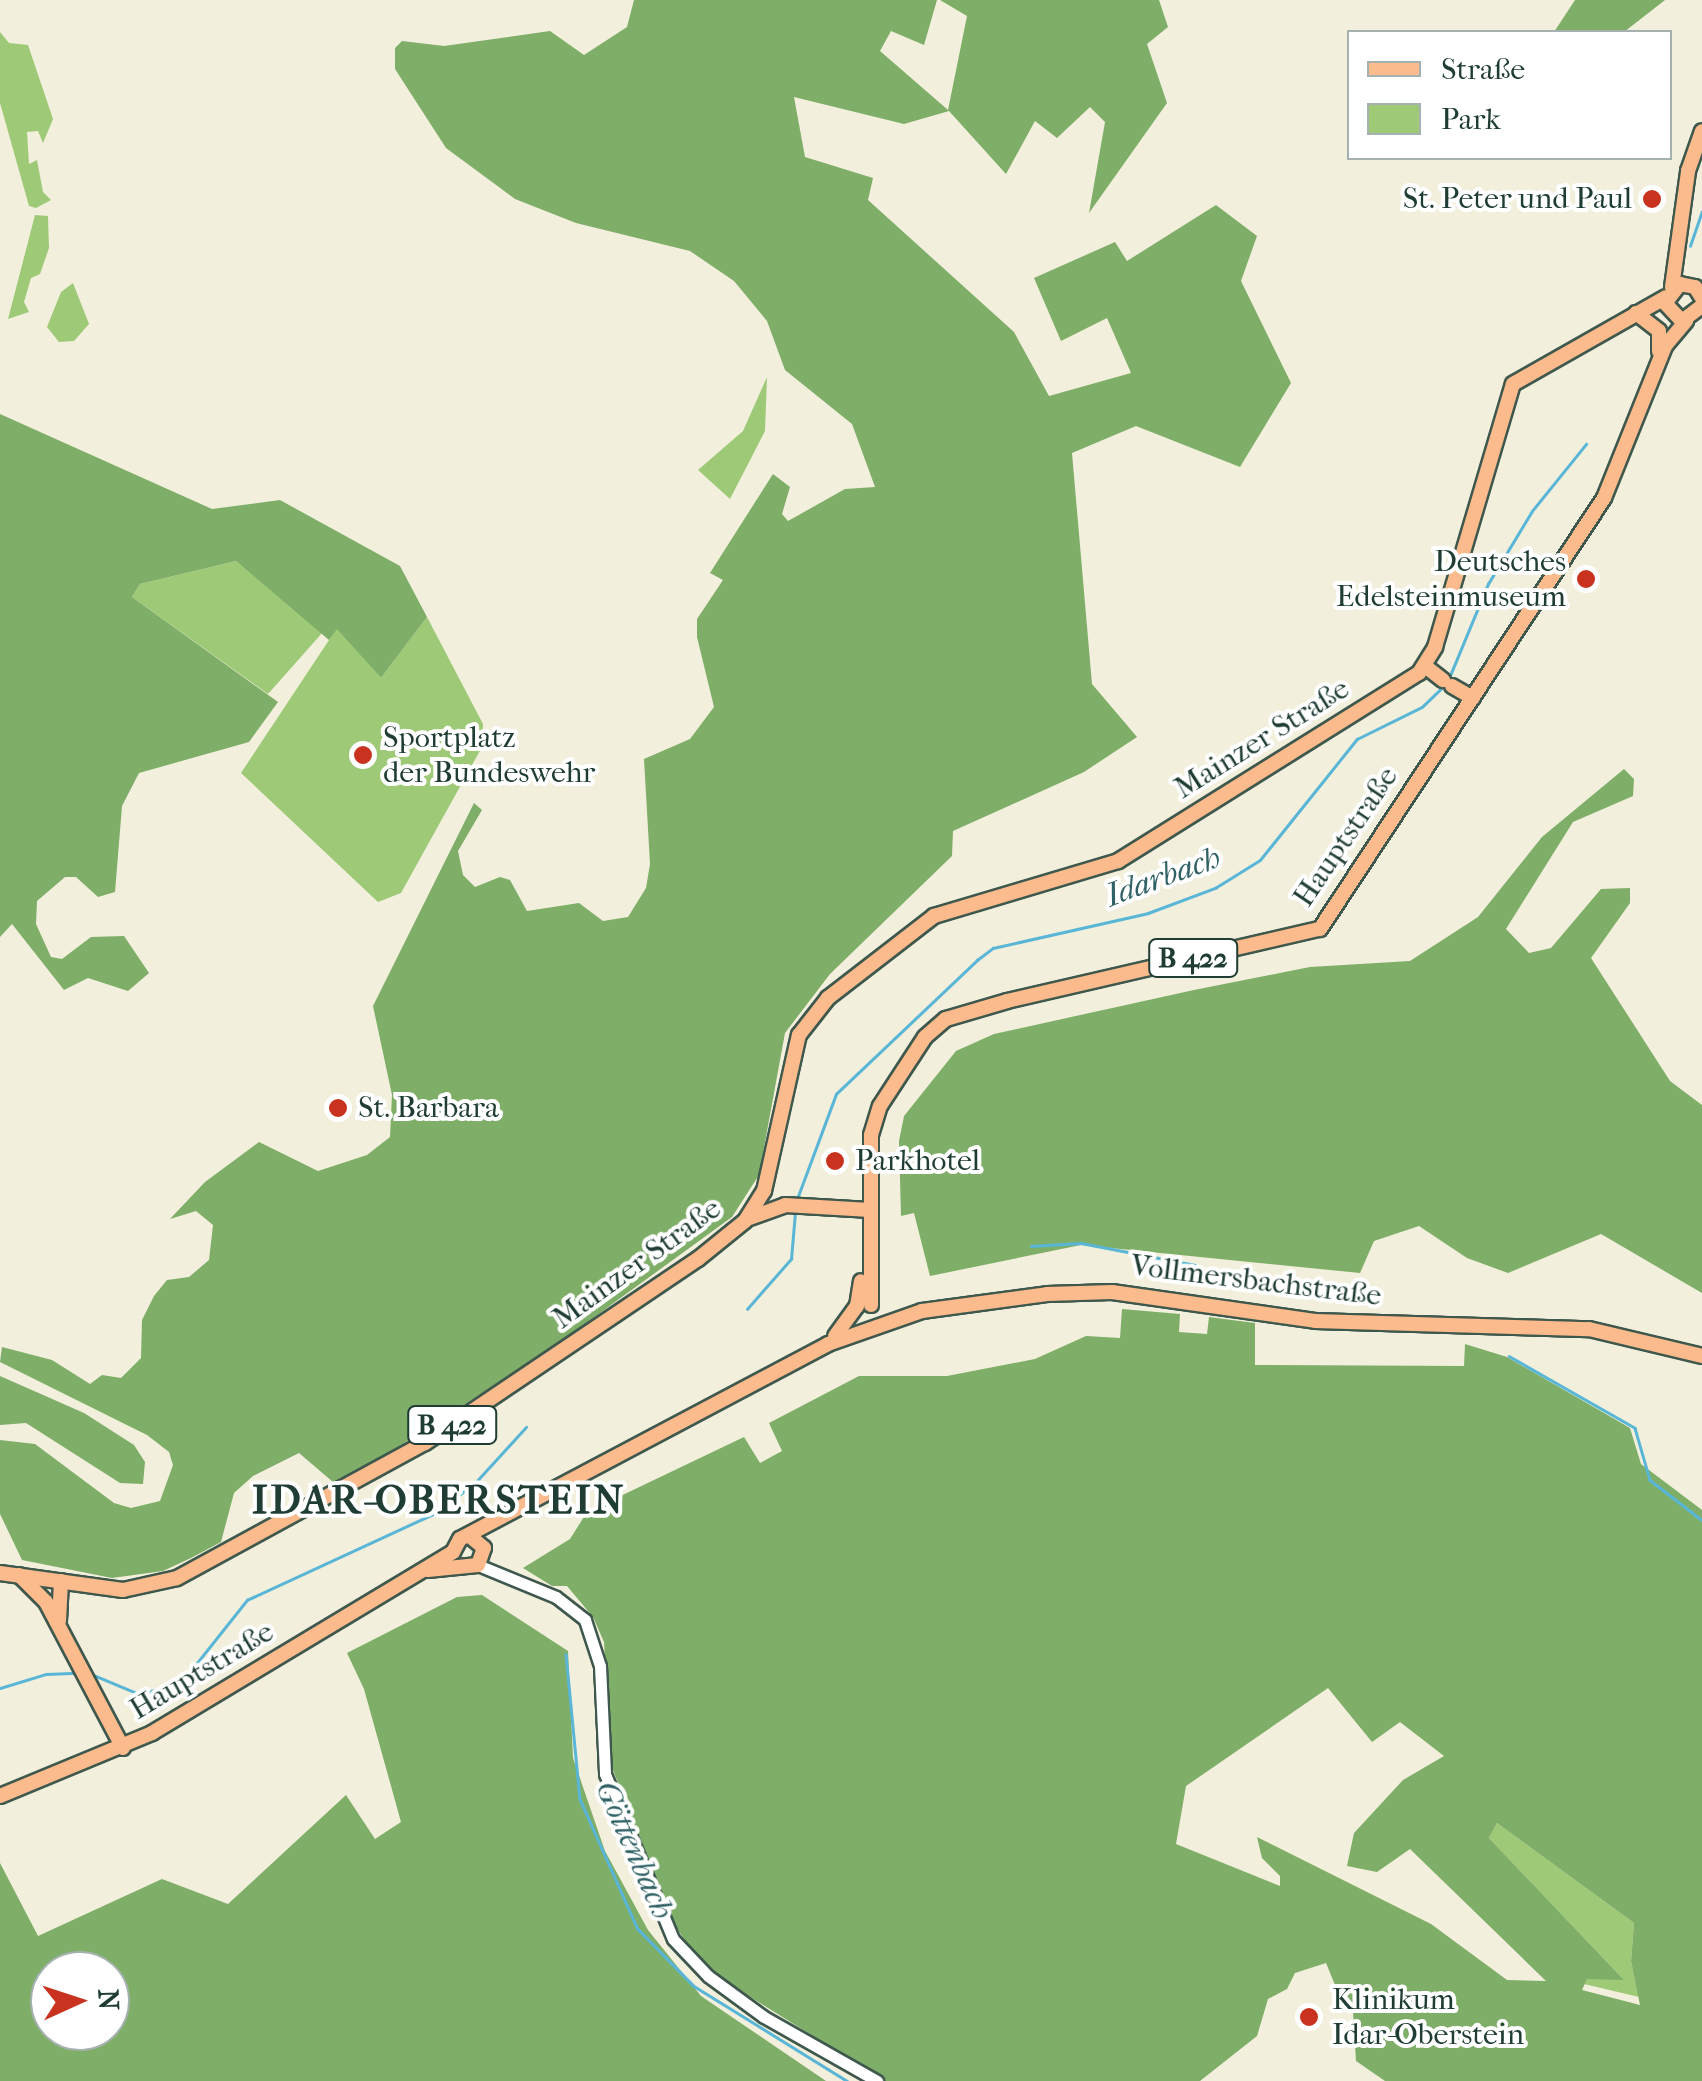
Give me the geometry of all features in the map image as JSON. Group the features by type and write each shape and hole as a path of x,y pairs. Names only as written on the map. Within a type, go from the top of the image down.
{"main road":[{"path":"1669,292 1679,248 1688,171 1702,131"},
{"path":"1679,248 1691,285 1702,298"},
{"path":"1472,698 1425,666 1510,389 1669,292 1691,285"},
{"name":"B 422","path":"1669,292 1669,314 1696,316"},
{"path":"1636,314 1659,330 1658,362"},
{"name":"Hauptstraße","path":"479,1550 505,1516 828,1344 866,1315 874,1120 900,1071 933,1028 1007,1002 1320,929 1604,498 1658,362 1696,316"},
{"name":"Mainzer Straße","path":"0,1573 137,1589 178,1578 425,1442 651,1294 745,1221 772,1173 799,1035 813,1013 873,960 944,911 1045,888 1140,850 1425,666"},
{"name":"B 422","path":"772,1173 773,1207"},
{"name":"B 422","path":"745,1221 773,1207 870,1210"},
{"name":"Vollmersbachstraße","path":"866,1315 1047,1294 1112,1292 1314,1321 1589,1329 1702,1356"},
{"name":"B 422","path":"456,1558 458,1542 479,1550"},
{"path":"456,1558 479,1550"},
{"name":"Hauptstraße","path":"0,1796 123,1748 421,1572 456,1558"},
{"path":"18,1574 46,1602 123,1748"},
{"path":"46,1602 50,1588 61,1581"},
{"path":"61,1581 61,1627"}],"street":[{"path":"479,1550 509,1574 570,1604 592,1633 600,1666 605,1774 674,1939 708,1976 764,2016 877,2081"}],"green space":[{"path":"634,0 937,0 924,45 891,31 880,51 948,110 967,16 940,0 1159,0 1168,27 1147,44 1167,103 1089,213 1105,122 1090,107 1057,138 1035,121 1006,174 949,111 904,124 794,97 805,157 873,178 868,200 1014,332 1049,396 1131,373 1107,318 1061,341 1034,278 1115,242 1127,261 1216,205 1257,236 1241,281 1291,383 1240,467 1136,426 1072,453 1092,684 1137,737 1084,772 953,831 952,856 830,974 785,1033 759,1175 732,1217 549,1350 350,1478 333,1482 299,1453 253,1476 234,1493 221,1542 191,1558 163,1571 112,1578 22,1560 0,1514 0,1440 35,1444 114,1503 131,1508 160,1501 173,1465 169,1452 147,1435 0,1362 2,1347 52,1360 90,1384 102,1375 121,1378 141,1358 142,1320 154,1296 167,1280 189,1277 209,1260 213,1225 196,1211 170,1219 205,1182 259,1142 318,1171 367,1155 390,1137 392,1095 373,1006 474,803 482,810 458,851 463,875 475,887 500,877 510,880 527,911 579,903 603,921 628,917 646,888 650,864 644,759 690,739 714,707 697,637 697,619 723,580 710,573 773,474 790,487 782,514 788,521 845,489 875,487 852,424 785,370 767,321 734,281 690,251 576,223 515,199 446,148 395,69 395,48 402,41 444,46 550,31 584,55 627,27"},
{"path":"1575,0 1665,0 1627,30 1555,30"},
{"path":"0,32 9,43 28,45 53,119 43,143 38,131 27,132 29,164 37,160 43,192 51,200 36,208 29,206 0,103"},
{"path":"35,215 48,216 49,248 40,274 31,278 24,302 29,312 8,319"},
{"path":"73,283 89,324 74,341 59,342 47,327 61,292"},
{"path":"767,377 765,431 730,499 698,470 743,431"},
{"path":"0,414 212,509 280,500 400,566 427,617 381,678 337,629 329,640 236,561 140,584 132,597 278,702 249,742 139,773 122,806 115,892 98,897 76,877 65,877 37,901 36,924 51,957 62,959 91,937 124,936 149,973 128,991 88,978 64,990 12,924 0,937"},
{"path":"236,561 323,632 268,694 132,597 140,584"},
{"name":"Sportplatz der Bundeswehr","path":"427,617 483,724 482,747 401,893 378,902 241,773 337,628 381,678"},
{"path":"1624,769 1634,779 1633,796 1573,822 1506,929 1529,953 1551,948 1601,889 1630,888 1630,903 1591,958 1670,1081 1702,1105 1702,1293 1601,1234 1508,1273 1467,1258 1419,1226 1374,1241 1360,1273 1081,1245 930,1276 914,1213 901,1216 899,1141 904,1116 956,1051 994,1034 1310,967 1410,961 1478,917 1542,837"},
{"path":"1122,1309 1180,1314 1179,1332 1207,1334 1209,1317 1255,1323 1255,1365 1464,1366 1465,1344 1507,1357 1630,1428 1641,1464 1702,1510 1702,2081 1385,2081 1356,2061 1353,2011 1346,2012 1326,1963 1295,1973 1287,1989 1268,1999 1257,2036 1200,2081 885,2081 704,1968 673,1923 611,1765 604,1642 593,1617 567,1586 552,1586 523,1568 570,1539 587,1512 744,1437 760,1463 782,1451 769,1423 859,1376 947,1376 1035,1359 1086,1336 1120,1338","holes":["1328,1688 1372,1742 1400,1722 1444,1756 1403,1780 1354,1833 1347,1866 1377,1872 1410,1849 1546,1981 1507,1980 1431,1924 1257,1837 1262,1858 1280,1876 1280,1886 1176,1844 1186,1786","1497,1823 1634,1923 1631,1961 1640,2005 1582,1990 1587,1979 1624,1980 1489,1838"]},
{"path":"0,1376 84,1413 134,1445 145,1462 143,1484 120,1483 26,1423 0,1425"},
{"path":"482,1595 568,1651 573,1758 605,1851 648,1930 701,1996 826,2081 0,2081 0,1863 38,1936 162,1879 228,1904 346,1795 375,1839 401,1822 364,1689 347,1653 457,1597"},
{"path":"1497,1823 1634,1923 1631,1961 1639,1997 1584,1984 1586,1979 1623,1979 1489,1838"}],"waterway":[{"name":"Idarbach","path":"1690,246 1702,212"},
{"name":"Idarbach","path":"1449,678 1488,584 1532,511 1586,444"},
{"name":"Idarbach","path":"797,1199 836,1094 977,960 993,948 1148,913 1215,888 1260,860 1357,739 1422,707 1445,685"},
{"name":"Idarbach","path":"747,1309 791,1259 795,1212"},
{"path":"1031,1246 1081,1243 1195,1265"},
{"path":"1509,1356 1635,1428 1650,1480 1702,1520"},
{"name":"Idarbach","path":"91,1674 139,1694 181,1683 247,1600 433,1514 474,1484 526,1427"},
{"name":"Göttenbach","path":"438,1514 451,1514"},
{"name":"Göttenbach","path":"566,1654 580,1799 638,1929 694,1986 847,2081"},
{"name":"Idarbach","path":"0,1688 46,1674 78,1673"}],"place":[{"name":"St. Peter und Paul","path":"1652,199"},
{"name":"Deutsches Edelsteinmuseum","path":"1586,579"},
{"name":"Sportplatz der Bundeswehr","path":"363,755"},
{"name":"St. Barbara","path":"338,1108"},
{"name":"Parkhotel","path":"835,1161"},
{"name":"Klinikum Idar-Oberstein","path":"1309,2017"}],"district":[{"name":"IDAR-OBERSTEIN","path":"439,1500"}]}
